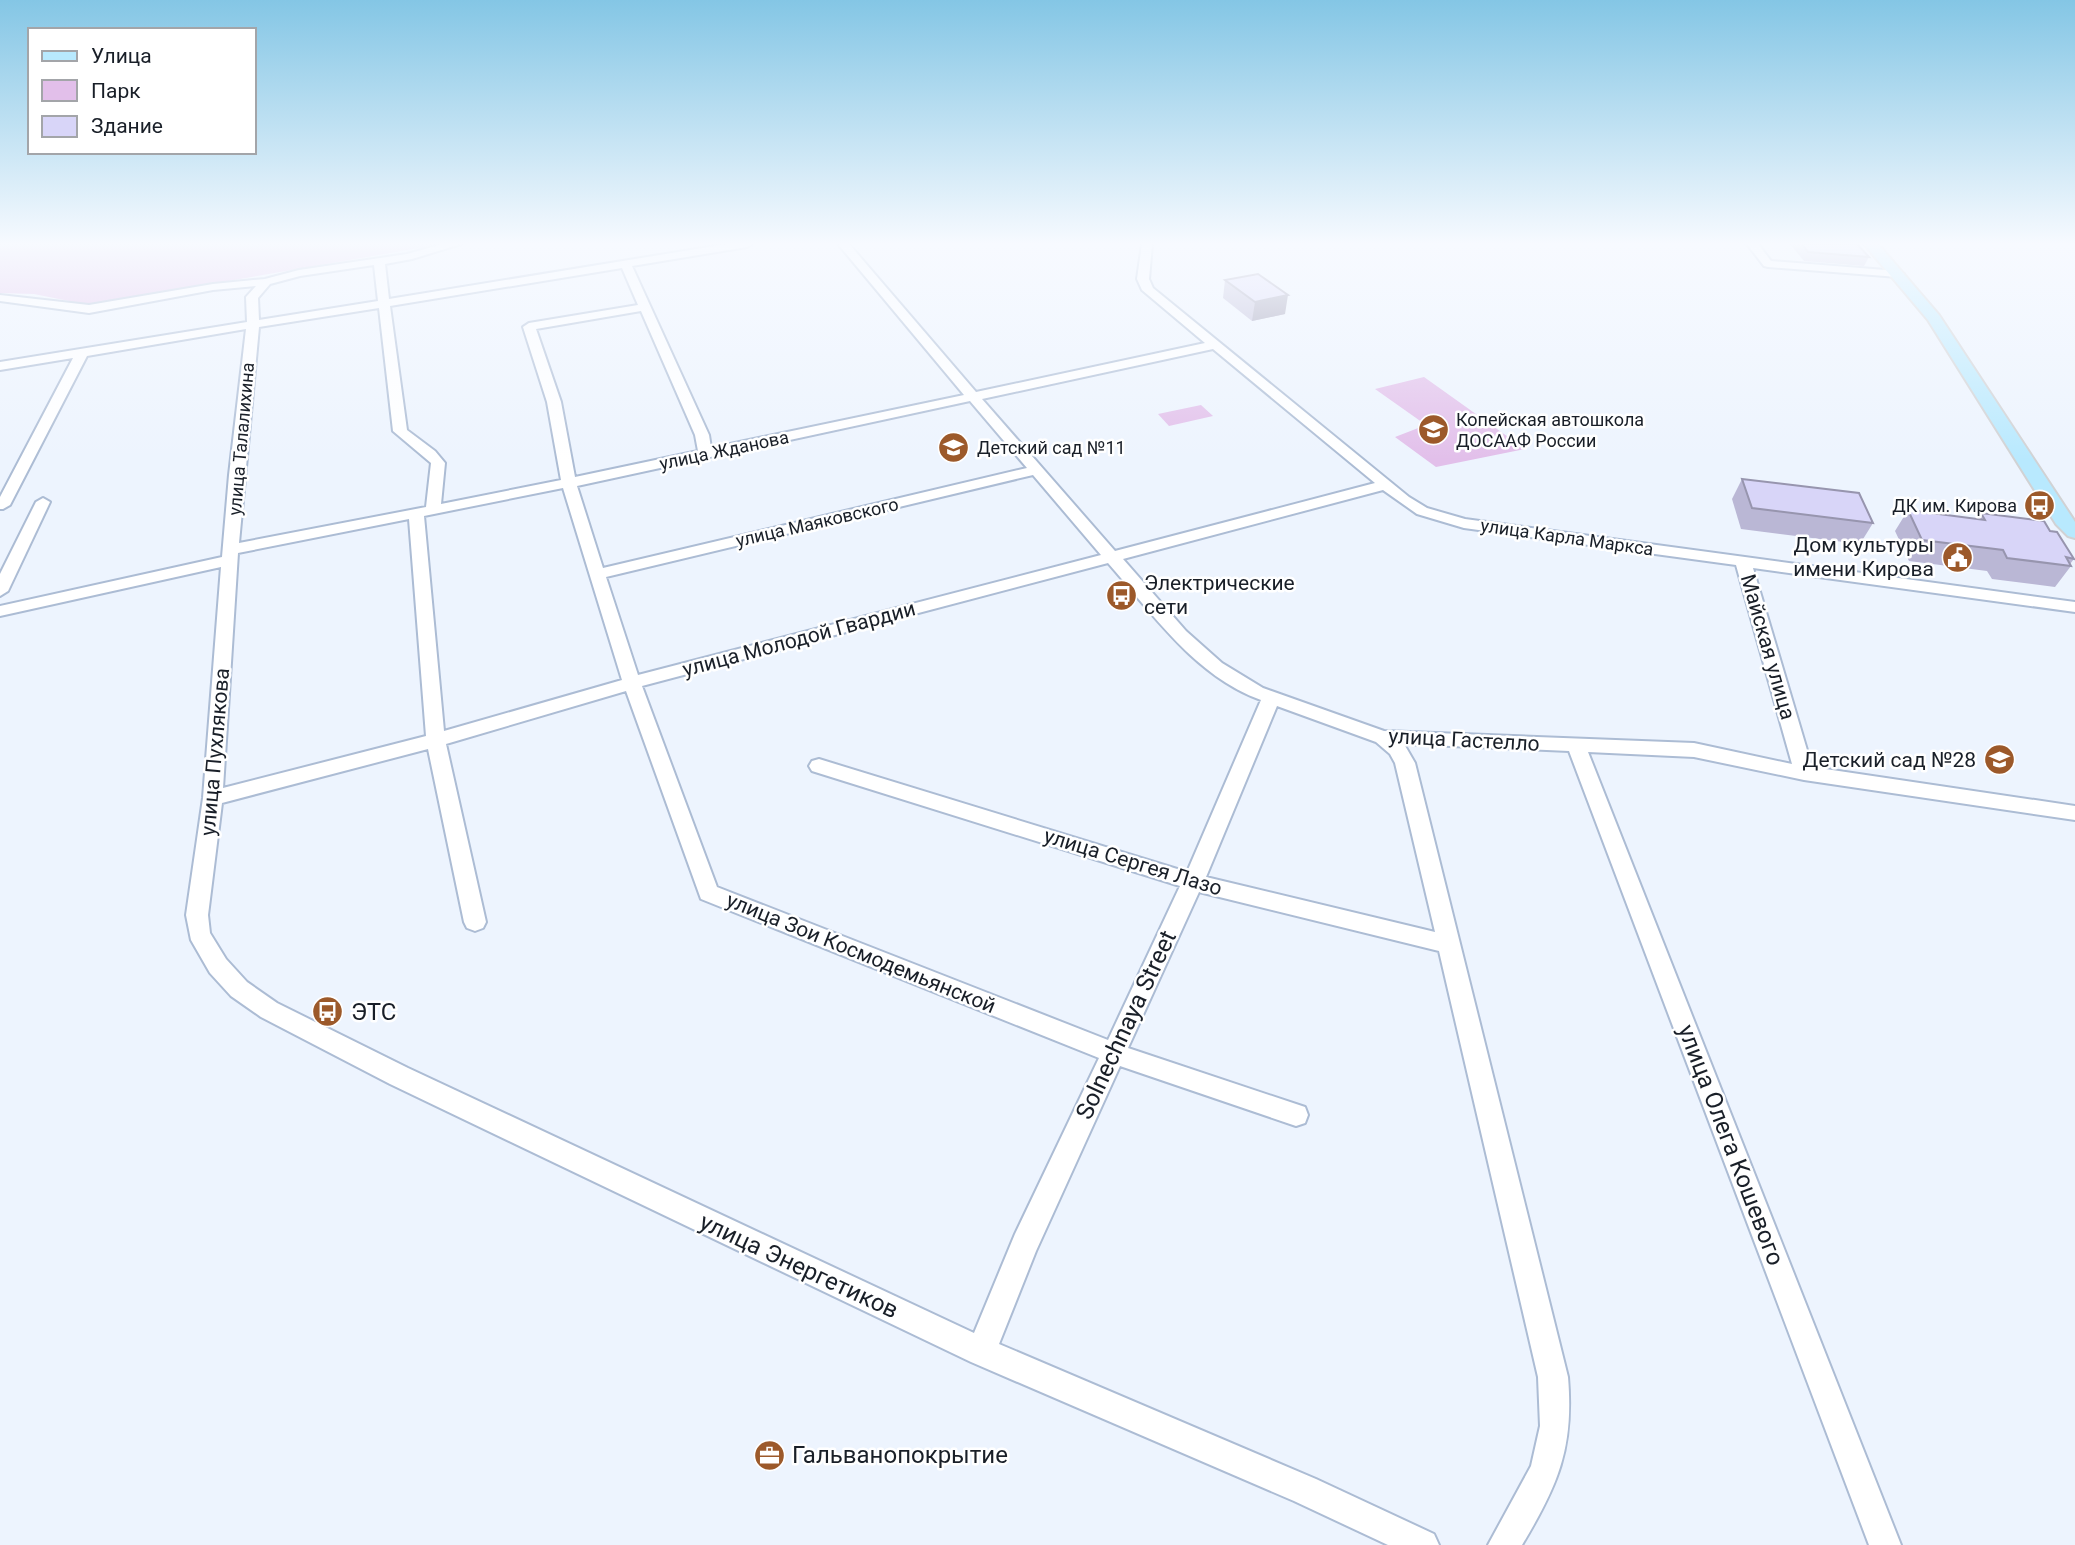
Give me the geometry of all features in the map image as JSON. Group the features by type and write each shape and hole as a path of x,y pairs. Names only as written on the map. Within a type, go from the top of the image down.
{"main road":[{"path":"1932,316 2071,528 2075,548"}],"street":[{"name":"улица Талалихина","path":"233,554 236,475 253,316"},
{"path":"0,366 308,316"},
{"path":"385,316 400,432 408,441 435,457 438,463 424,511 436,740 475,922"},
{"name":"улица Зои Космодемьянской","path":"592,316 528,327 554,402 569,483 597,573 632,682 708,893 1113,1053 1296,1115"},
{"path":"650,316 702,435 705,454"},
{"name":"улица Гастелло","path":"905,316 1180,635 1216,667 1271,698 1383,737 1694,751 1804,773 2075,813"},
{"name":"улица Карла Маркса","path":"1180,316 1385,485 1422,511 1464,523 2075,607"},
{"name":"улица Жданова","path":"0,611 424,511 569,483 1215,345"},
{"path":"2,505 82,353"},
{"name":"улица Маяковского","path":"597,573 1037,470"},
{"name":"улица Молодой Гвардии","path":"213,798 436,740 632,682 1385,485"},
{"path":"0,591 43,502"},
{"name":"улица Пухлякова","path":"204,943 197,915 198,891 213,798 233,554"},
{"name":"Майская улица","path":"1743,561 1804,773"},
{"name":"Solnechnaya Street","path":"981,1352 1025,1244 1193,882 1271,698"},
{"path":"1383,737 1397,749 1405,763 1548,1354 1557,1412 1550,1461 1533,1498 1504,1545"},
{"name":"улица Олега Кошевого","path":"1576,745 1885,1545"},
{"name":"улица Сергея Лазо","path":"819,766 1193,882 1451,945"},
{"name":"улица Энергетиков","path":"204,943 218,966 239,989 269,1010 425,1088 981,1352 1305,1490 1423,1545"}],"green space":[{"path":"1424,377 1525,449 1436,467 1395,437 1426,425 1375,389"},
{"path":"1201,405 1213,416 1169,426 1158,414"}],"building":[{"path":"1742,479 1859,493 1873,523 1752,508"},
{"path":"1908,510 1985,520 1981,513 2044,521 2050,531 2057,532 2074,559 2066,557 2071,566 2007,558 2003,550 1922,540"}],"place":[{"name":"Копейская автошкола ДОСААФ России","path":"1433,429"},
{"name":"Детский сад №11","path":"954,447"},
{"name":"ДК им. Кирова","path":"2040,505"},
{"name":"Дом культуры имени Кирова","path":"1957,557"},
{"name":"Электрические сети","path":"1121,595"},
{"name":"Детский сад №28","path":"1999,760"},
{"name":"ЭТС","path":"328,1012"},
{"name":"Гальванопокрытие","path":"769,1455"}]}
